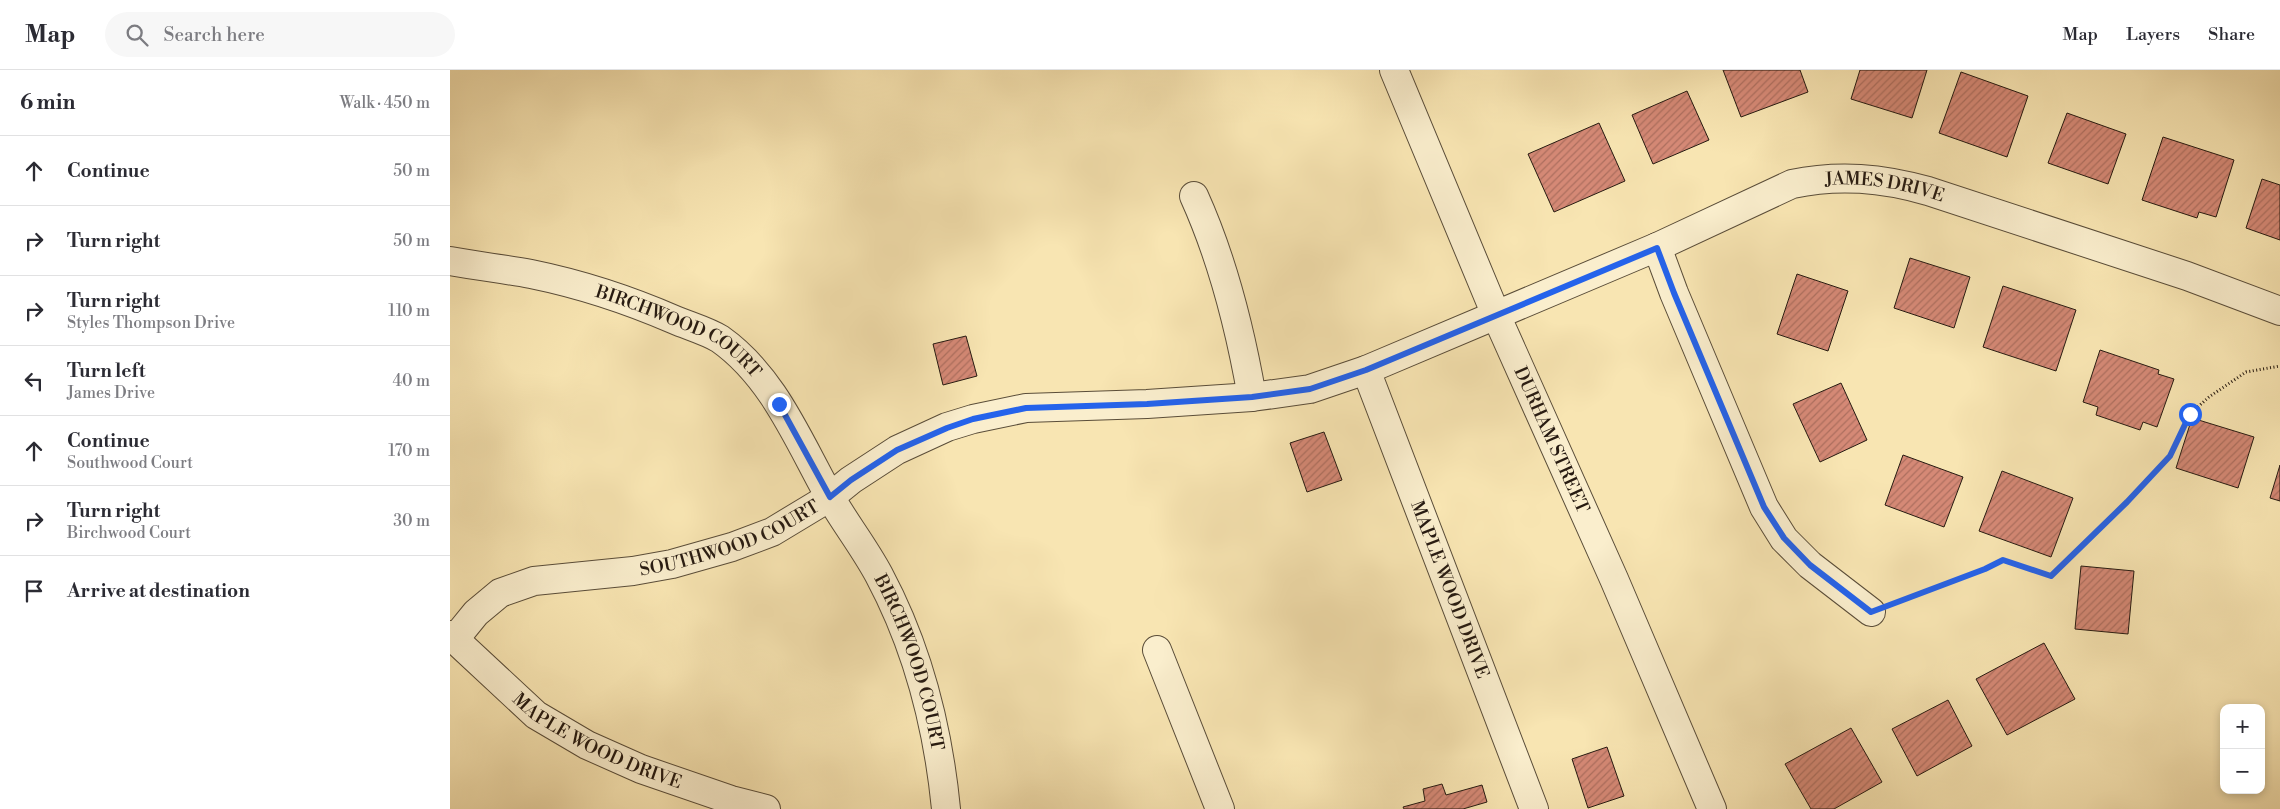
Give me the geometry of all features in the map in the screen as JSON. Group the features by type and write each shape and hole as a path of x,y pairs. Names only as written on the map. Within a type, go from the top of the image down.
{"street":[{"name":"DURHAM STREET","path":"1394,70 1496,315 1614,579 1712,809"},
{"name":"JAMES DRIVE","path":"1496,315 1657,248 1792,184 1813,180 1856,177 1898,182 1928,191 2187,276 2280,311"},
{"path":"1194,196 1212,236 1223,272 1252,397"},
{"path":"1657,248 1764,507 1784,538 1810,565 1871,612"},
{"name":"BIRCHWOOD COURT","path":"450,262 532,274 649,309 718,338 736,353 767,386 779,404 830,497 854,531 879,575 908,637 919,669 936,735 946,809"},
{"name":"SOUTHWOOD COURT","path":"452,637 500,593 534,581 633,571 672,564 732,547 772,532 830,497 851,480 897,450 973,419 1026,408 1147,404 1252,397 1310,389 1366,370 1496,315"},
{"name":"MAPLE WOOD DRIVE","path":"1366,370 1534,809"},
{"name":"MAPLE WOOD DRIVE","path":"452,637 536,715 587,745 641,769 730,800 766,809"},
{"path":"1156,650 1220,809"}],"path":[{"path":"1871,612 1985,569 2003,560 2051,576 2127,502 2170,456 2190,414 2209,397 2246,372 2280,366"}],"building":[{"path":"1723,70 1800,70 1808,92 1741,117"},
{"path":"1860,70 1927,70 1912,118 1851,99"},
{"path":"1961,72 2028,96 2007,157 1939,133"},
{"path":"1687,91 1709,140 1653,164 1632,115"},
{"path":"2067,113 2126,134 2108,184 2048,163"},
{"path":"1599,123 1625,181 1554,212 1528,154"},
{"path":"2163,137 2234,160 2216,217 2199,212 2197,218 2142,200"},
{"path":"2262,179 2280,185 2280,240 2246,228"},
{"path":"1910,258 1970,277 1954,328 1894,308"},
{"path":"1797,274 1848,291 1828,351 1777,334"},
{"path":"2003,286 2076,310 2056,371 1983,347"},
{"path":"966,336 977,376 943,385 933,344"},
{"path":"2100,350 2159,370 2158,374 2174,379 2157,427 2143,422 2140,430 2096,415 2098,407 2083,402"},
{"path":"1841,383 1867,440 1820,462 1793,404"},
{"path":"2192,418 2254,437 2238,488 2176,468"},
{"path":"1324,432 1342,480 1307,492 1290,443"},
{"path":"1903,455 1963,477 1944,527 1885,505"},
{"path":"2280,465 2280,501 2270,498"},
{"path":"2002,471 2073,498 2051,557 1979,531"},
{"path":"2081,566 2134,571 2128,634 2075,629"},
{"path":"2044,643 2075,699 2007,735 1976,679"},
{"path":"1948,700 1972,746 1917,776 1892,729"},
{"path":"1851,728 1882,782 1834,809 1811,809 1785,764"},
{"path":"1607,747 1624,796 1588,808 1572,759"},
{"path":"1442,784 1446,795 1482,785 1487,802 1463,809 1404,809 1403,807 1425,801 1423,789"}],"route":[{"path":"779,404 830,497 851,480 897,450 973,419 1026,408 1147,404 1252,397 1310,389 1366,370 1657,248 1764,507 1784,538 1810,565 1871,612 1938,585 1985,569 2003,560 2051,576 2127,502 2170,456 2190,414"}]}
